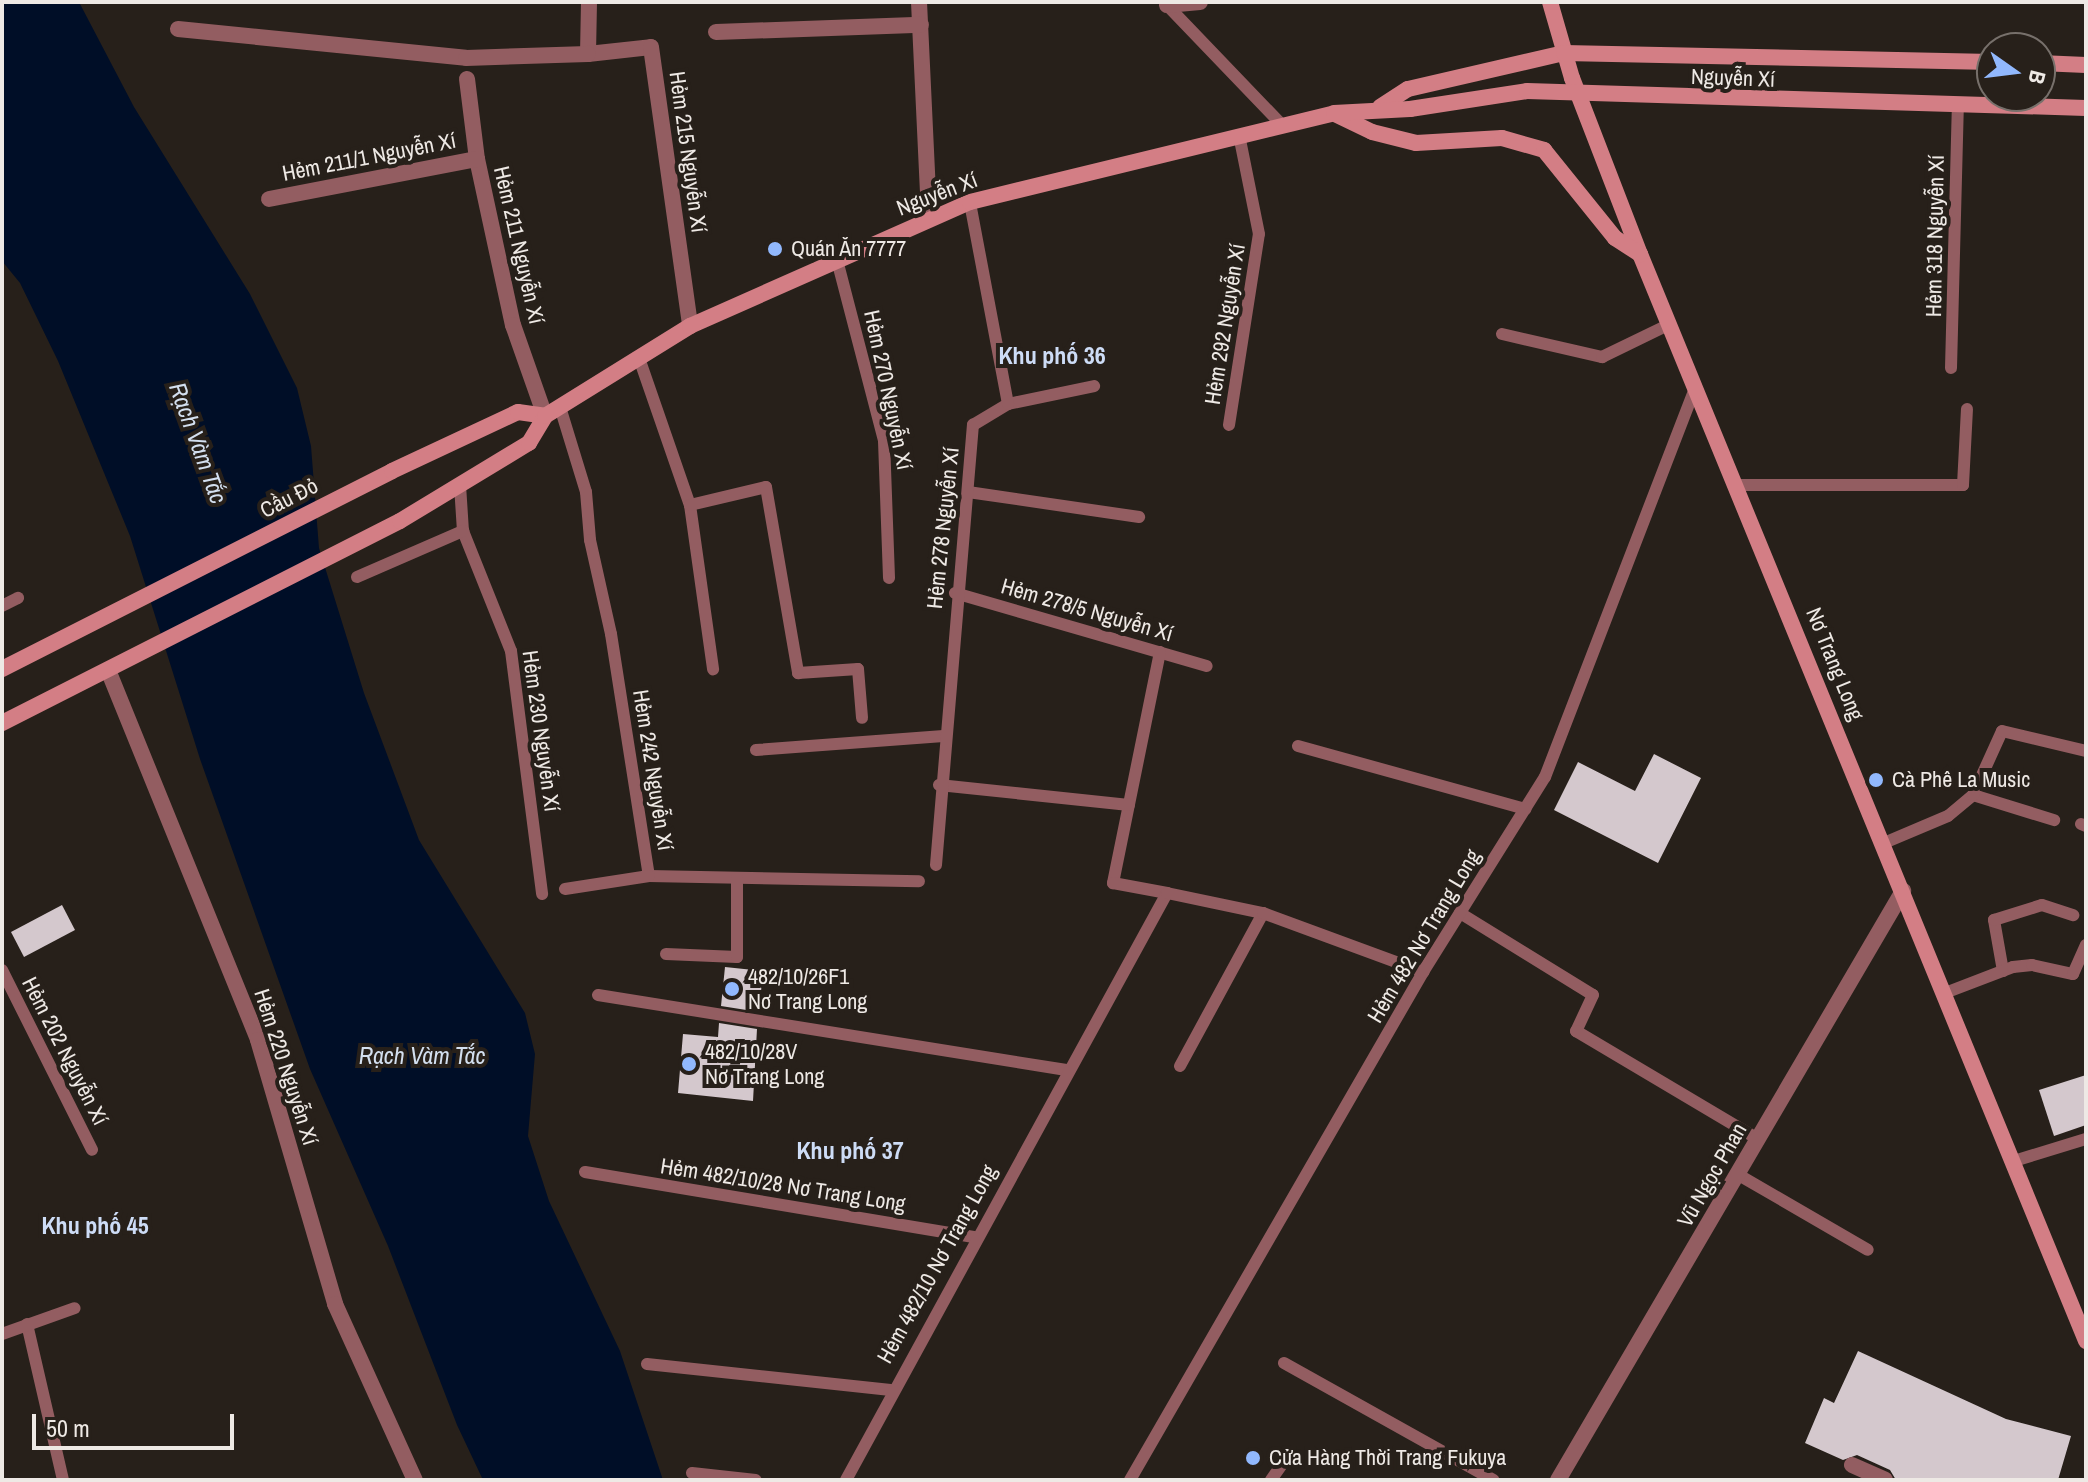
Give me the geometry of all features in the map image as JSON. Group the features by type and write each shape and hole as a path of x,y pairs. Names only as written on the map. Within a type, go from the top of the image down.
{"main road":[{"name":"Nơ Trang Long","path":"1550,2 1579,95 1668,325 1739,485 2086,1341"},
{"name":"Nguyễn Xí","path":"1380,107 1408,89 1564,53 1976,62"},
{"path":"2056,64 2086,65"},
{"name":"Nguyễn Xí","path":"108,670 400,521 529,443 545,416 690,326 970,202 1334,113 1380,107 1410,109 1527,91 1579,95 2086,108"},
{"path":"1334,113 1372,132 1416,143 1502,138 1544,150 1615,238 1640,254"},
{"name":"Nguyễn Xí","path":"392,471 518,412 545,416"},
{"name":"Cầu Đỏ","path":"2,669 392,471"},
{"path":"2,723 108,670"}],"street":[{"path":"588,54 589,2"},
{"path":"919,2 929,218"},
{"path":"1166,4 1200,2"},
{"path":"716,32 921,25"},
{"name":"Hẻm 215 Nguyễn Xí","path":"178,29 466,58 588,54 651,47 690,326"},
{"name":"Hẻm 211 Nguyễn Xí","path":"467,79 477,159 513,325 545,416"},
{"name":"Hẻm 211/1 Nguyễn Xí","path":"269,199 477,159"},
{"name":"Hẻm 220 Nguyễn Xí","path":"108,670 258,1040 335,1304 415,1480"},
{"name":"Vũ Ngọc Phan","path":"1558,1480 1903,891"},
{"path":"1852,1465 1885,1480"}],"lane":[{"path":"1166,4 1282,125"},
{"name":"Hẻm 318 Nguyễn Xí","path":"1951,368 1958,106"},
{"name":"Hẻm 292 Nguyễn Xí","path":"1229,425 1259,234 1239,135"},
{"path":"970,202 1008,404 1094,386"},
{"name":"Hẻm 270 Nguyễn Xí","path":"837,260 884,441 889,578"},
{"path":"1502,334 1602,357 1668,325"},
{"path":"639,358 690,505 713,669"},
{"name":"Hẻm 482 Nơ Trang Long","path":"1130,1480 1423,972 1545,777 1696,386"},
{"name":"Hẻm 278 Nguyễn Xí","path":"936,865 939,785 955,593 973,425 1008,404"},
{"name":"Hẻm 242 Nguyễn Xí","path":"560,407 586,492 590,540 611,634 649,876 919,881"},
{"path":"1739,485 1963,485 1967,409"},
{"name":"Hẻm 230 Nguyễn Xí","path":"460,485 463,531 511,651 542,894"},
{"path":"690,505 766,487 798,673 858,669 862,718"},
{"path":"968,492 1139,517"},
{"path":"357,577 463,531"},
{"name":"Hẻm 278/5 Nguyễn Xí","path":"955,593 1207,666"},
{"path":"2,606 18,598"},
{"path":"1160,652 1113,883 1263,913 1423,972"},
{"path":"1884,843 1948,816 1973,795 2002,731 2086,751"},
{"path":"756,750 943,736"},
{"path":"1298,746 1525,809"},
{"path":"939,785 1129,805"},
{"path":"1973,795 2054,820"},
{"path":"565,889 649,876"},
{"path":"666,954 737,957 737,878"},
{"name":"Hẻm 482/10 Nơ Trang Long","path":"846,1480 974,1237 1167,893"},
{"path":"2003,971 1994,920 2042,905 2073,915"},
{"path":"1180,1066 1263,913"},
{"path":"1460,913 1593,995 1576,1031 1758,1139"},
{"path":"1945,993 2003,971 2032,965 2073,974 2086,945"},
{"name":"Hẻm 202 Nguyễn Xí","path":"2,970 92,1150"},
{"path":"598,995 1068,1070"},
{"path":"2014,1161 2086,1139"},
{"name":"Hẻm 482/10/28 Nơ Trang Long","path":"585,1172 974,1237"},
{"path":"1737,1174 1868,1250"},
{"path":"2,1334 75,1308"},
{"path":"27,1324 63,1480"},
{"path":"1284,1363 1493,1480"},
{"path":"647,1364 891,1390"},
{"path":"1271,1480 1282,1464"},
{"path":"692,1473 756,1480"}],"water":[{"name":"Rạch Vàm Tắc","path":"2,2 79,2 134,107 250,294 297,388 311,446 319,548 364,693 419,840 525,1013 535,1054 528,1136 549,1201 620,1351 663,1480 483,1480 457,1425 388,1246 310,1069 200,759 130,536 58,361 20,283 2,261"}],"building":[{"path":"1654,754 1701,778 1658,863 1554,810 1578,762 1635,791"},
{"path":"62,905 75,930 24,957 11,932"},
{"path":"725,967 763,971 759,1012 721,1006"},
{"path":"719,1023 757,1029 753,1101 678,1093 683,1034 718,1037"},
{"path":"2086,1075 2086,1125 2054,1136 2039,1090"},
{"path":"1858,1351 2006,1419 2071,1436 2058,1480 1896,1480 1890,1470 1857,1455 1843,1460 1805,1443 1824,1398 1834,1403"}],"place":[{"name":"Quán Ăn 7777","path":"775,249"},
{"name":"Cà Phê La Music","path":"1876,780"},
{"name":"482/10/26F1 Nơ Trang Long","path":"732,989"},
{"name":"482/10/28V Nơ Trang Long","path":"689,1064"},
{"name":"Cửa Hàng Thời Trang Fukuya","path":"1253,1458"}],"district":[{"name":"Khu phố 36","path":"1052,356"},
{"name":"Khu phố 37","path":"850,1151"},
{"name":"Khu phố 45","path":"95,1226"}]}
